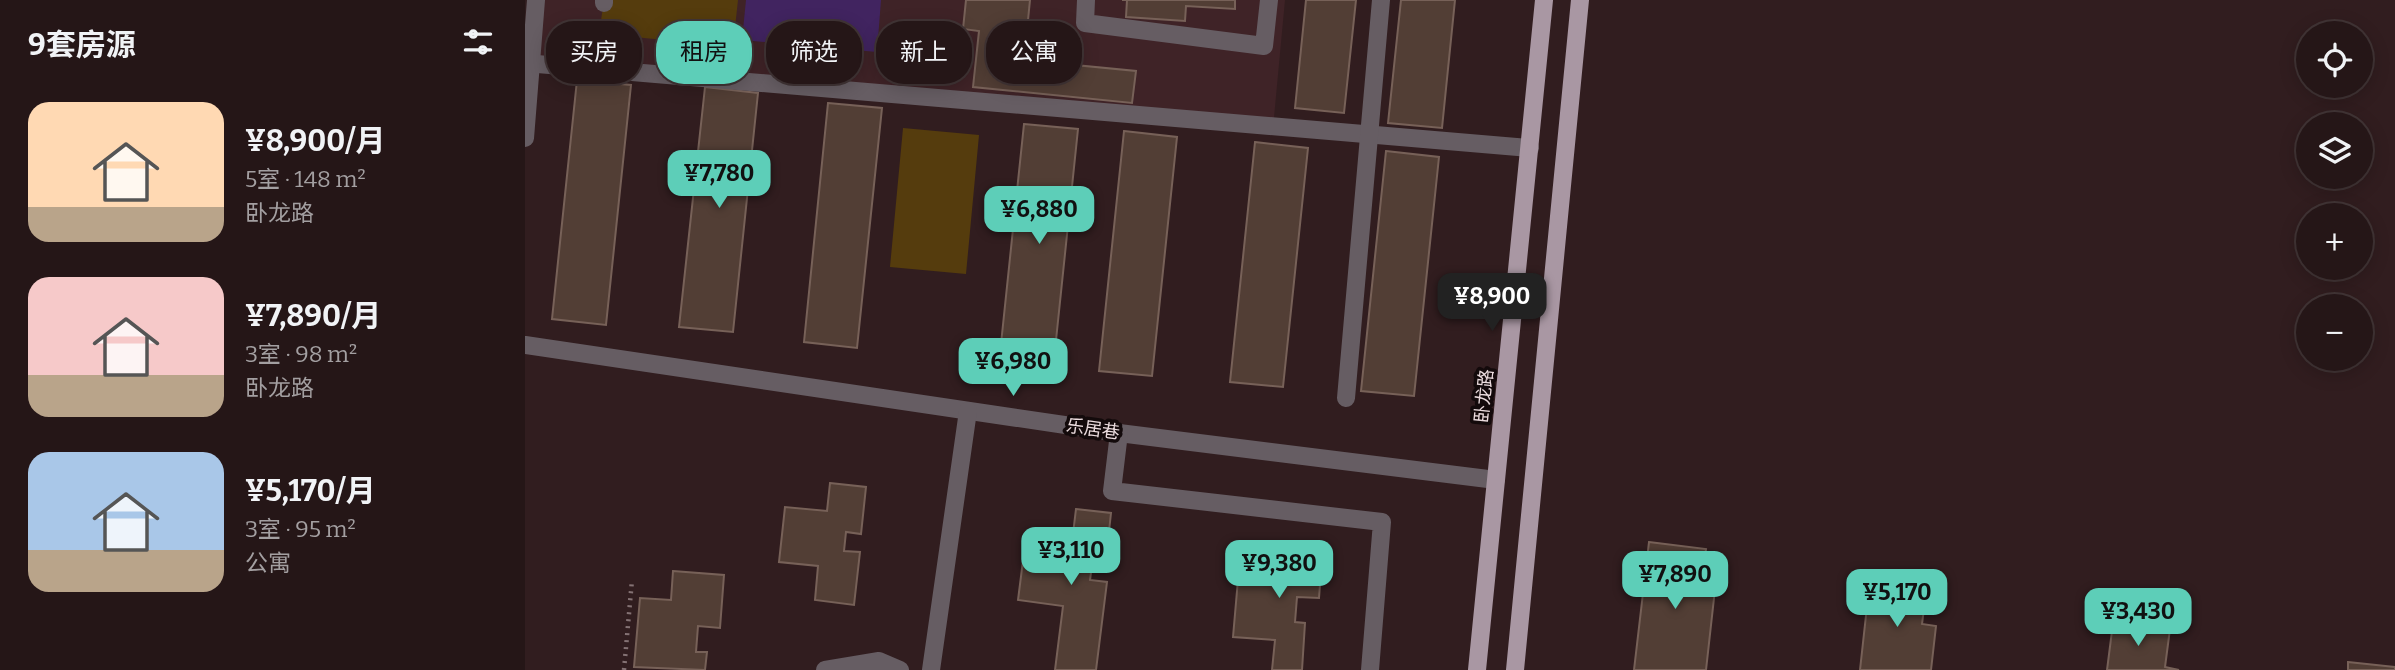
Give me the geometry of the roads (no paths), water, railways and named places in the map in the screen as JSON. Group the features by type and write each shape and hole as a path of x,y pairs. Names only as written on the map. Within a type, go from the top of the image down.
{"main road":[{"name":"卧龙路","path":"1477,670 1544,0"},
{"path":"1515,670 1580,0"}],"street":[{"path":"525,138 528,64 536,0"},
{"path":"1086,0 1084,23 1264,46 1269,0"},
{"path":"1346,398 1381,0"},
{"path":"528,64 1529,148"},
{"name":"乐居巷","path":"525,345 1119,433 1496,480"},
{"path":"931,670 968,411"},
{"path":"1119,433 1112,491 1382,522 1370,670"},
{"path":"825,670 879,661 900,670"}]}
